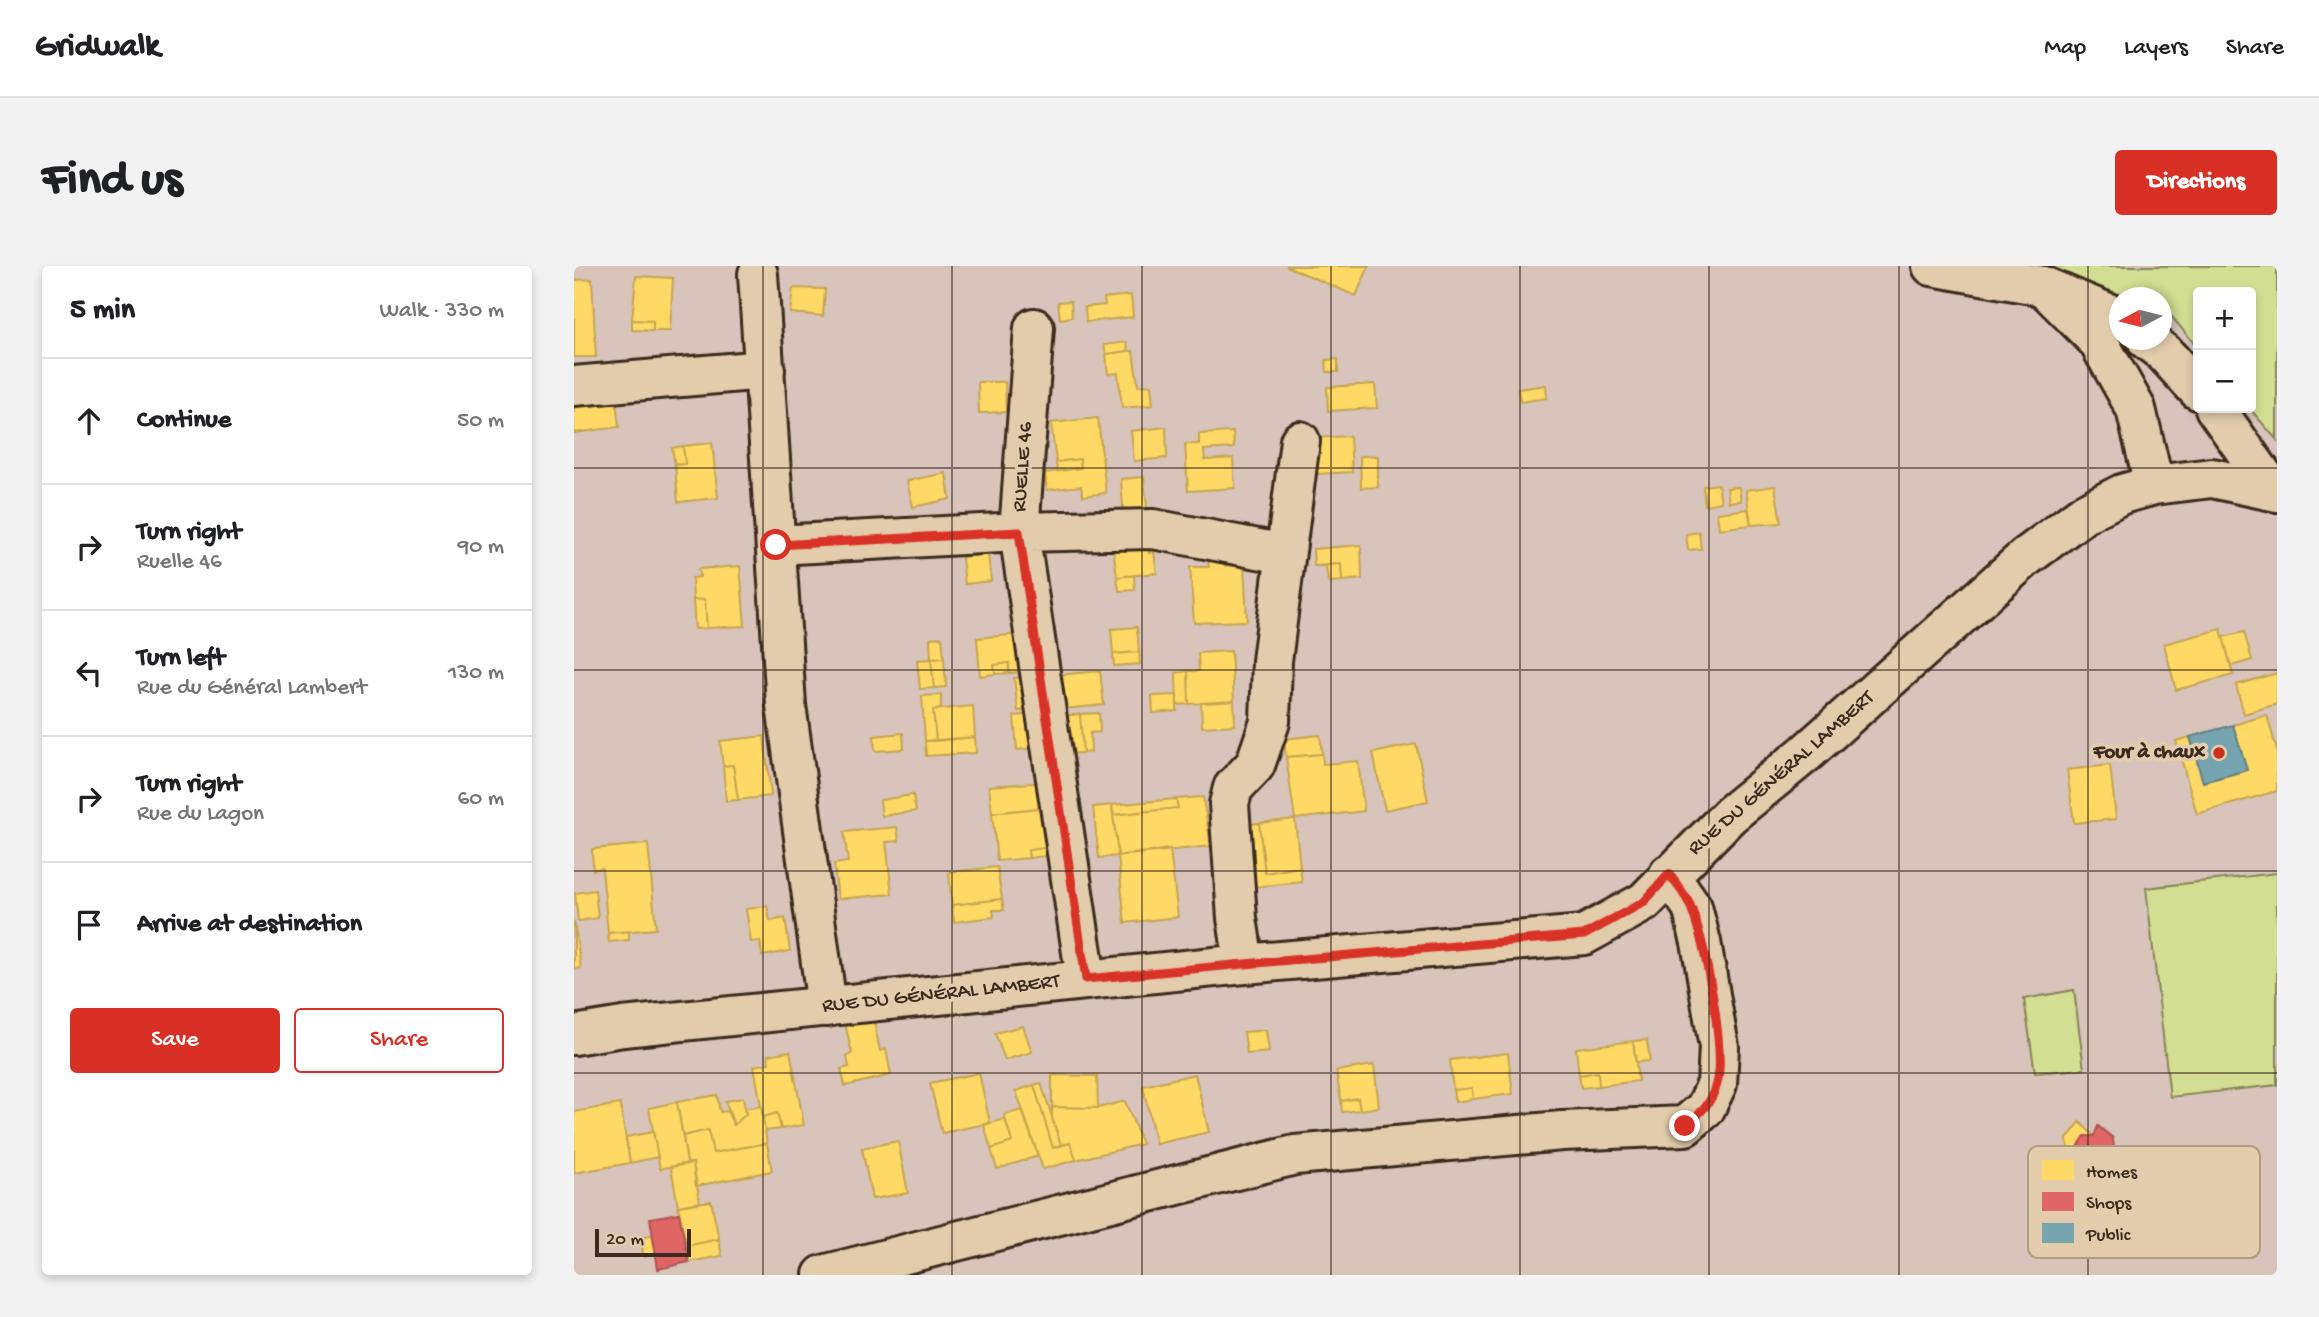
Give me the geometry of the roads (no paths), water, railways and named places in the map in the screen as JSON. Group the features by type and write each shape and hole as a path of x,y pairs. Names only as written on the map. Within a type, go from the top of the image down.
{"street":[{"path":"1931,266 2043,286 2109,313"},
{"path":"758,274 786,705 827,1007"},
{"path":"2043,286 2098,341 2130,398 2136,409 2154,485"},
{"name":"RUELLE 46","path":"1034,328 1019,532 1086,979"},
{"path":"2160,350 2193,385"},
{"path":"574,386 765,370"},
{"path":"2219,413 2275,491"},
{"path":"1244,964 1237,918 1229,804 1233,788 1255,765 1270,722 1272,661 1300,441"},
{"name":"RUE DU GÉNÉRAL LAMBERT","path":"574,1035 623,1027 1086,979 1584,935 1644,902 1730,815 1806,753 2026,557 2085,513 2122,494 2154,485 2212,478 2275,491"},
{"path":"776,545 1019,532 1153,529 1285,554"},
{"path":"823,1275 1295,1156 1562,1131 1685,1126 1705,1109 1717,1084 1719,1047 1701,942 1692,907 1669,874"}],"place":[{"name":"Four à chaux","path":"2219,753"}]}
